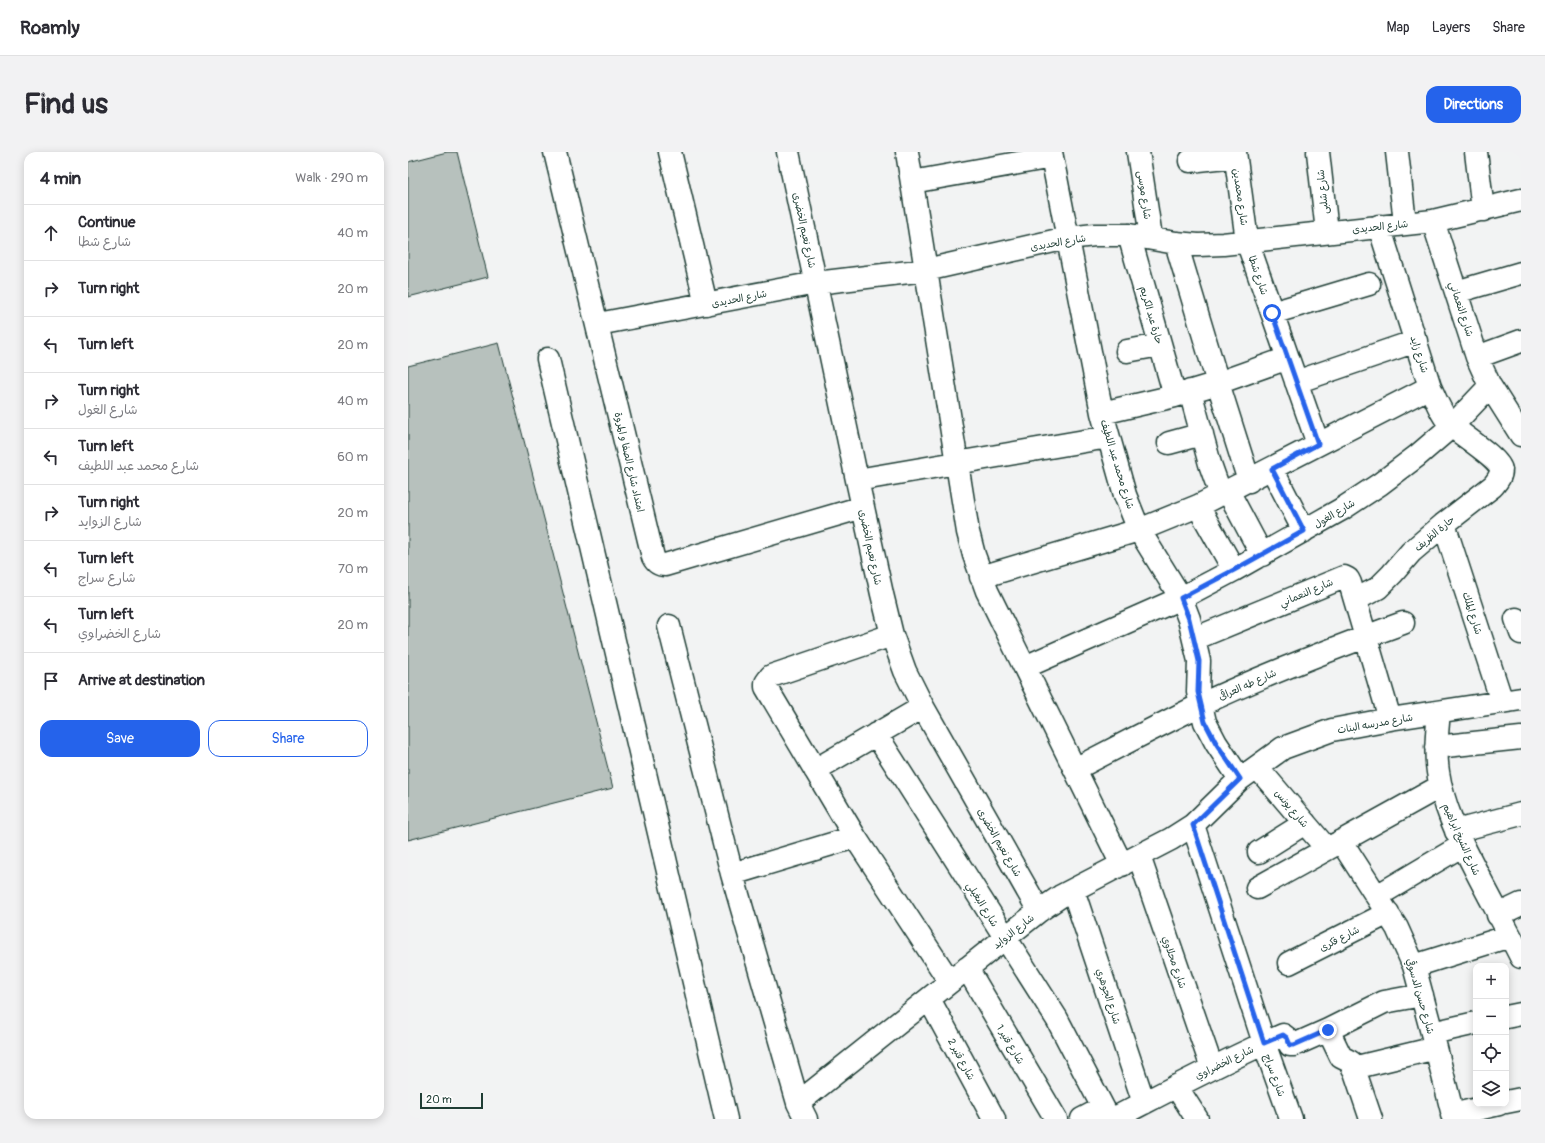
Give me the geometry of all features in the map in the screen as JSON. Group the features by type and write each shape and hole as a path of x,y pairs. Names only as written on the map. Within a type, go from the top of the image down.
{"street":[{"name":"امتداد شارع الصفا و المروة","path":"555,152 655,562 660,565 666,565 863,506"},
{"path":"670,152 706,304"},
{"name":"شارع نعيم الخضرى","path":"788,152 857,480 892,636 905,670 923,707 1039,911"},
{"name":"شارع محلاوي","path":"908,152 968,532 981,577 1076,769 1130,860 1212,1068"},
{"name":"شارع موسى","path":"1138,152 1151,237"},
{"name":"شارع شلبى","path":"1318,152 1327,232"},
{"path":"1397,152 1405,223"},
{"path":"1476,152 1483,210"},
{"path":"1190,161 1235,154"},
{"name":"شارع محمدين","path":"1235,154 1247,241"},
{"path":"912,182 1051,155"},
{"name":"شارع محمد عبد اللطيف","path":"1051,155 1102,413 1125,495 1139,530 1181,598 1189,619 1199,661 1198,692 1205,722 1216,743 1249,773"},
{"name":"شارع الحديدى","path":"598,324 816,283 926,270 1067,238 1095,235 1129,235 1198,245 1247,241 1433,221 1521,200"},
{"name":"شارع النعماني","path":"1433,221 1477,357 1490,386 1520,431"},
{"name":"شارع زايد","path":"1379,226 1430,387 1438,406 1452,426 1496,460"},
{"name":"حارة عبد الكريم","path":"1129,235 1160,345 1202,434 1224,493 1262,554"},
{"name":"شارع شطا","path":"1247,241 1318,444"},
{"path":"1176,243 1249,481"},
{"path":"1456,292 1521,273"},
{"path":"1272,313 1369,284"},
{"path":"1296,382 1416,341"},
{"path":"1477,357 1521,342"},
{"path":"1128,351 1160,345"},
{"path":"1102,413 1182,394 1288,358"},
{"path":"548,359 726,1119"},
{"name":"شارع الغول","path":"1025,667 1181,598 1342,509 1380,484 1417,456 1452,426 1490,386"},
{"path":"981,577 1139,530 1198,506 1430,387"},
{"path":"1169,443 1202,434"},
{"path":"857,480 1108,437"},
{"name":"حارة الظريف","path":"1355,600 1378,588 1411,552 1493,486 1499,478 1501,469 1496,460"},
{"path":"1272,469 1304,531"},
{"path":"1198,506 1234,570"},
{"name":"شارع الملك","path":"1444,524 1512,700"},
{"name":"شارع النعماني","path":"1194,639 1344,577 1350,582 1390,719"},
{"name":"شارع طه العراقى","path":"1076,769 1201,705 1282,669 1365,636 1403,623"},
{"path":"669,626 732,874 802,1111"},
{"name":"شارع قنير 1","path":"892,636 771,676 766,683 766,687 855,837 958,975 1056,1119"},
{"name":"شارع مدرسه البنات","path":"1249,773 1283,748 1332,730 1390,719 1512,700"},
{"path":"815,770 923,707"},
{"name":"شارع الشيخ ابراهيم","path":"1439,712 1436,747 1438,772 1444,801 1460,838 1498,916 1521,957"},
{"name":"شارع البغيلي","path":"876,734 1056,1019 1108,1115"},
{"path":"1436,747 1521,738"},
{"name":"شارع يونس","path":"1249,773 1304,823 1334,845"},
{"name":"شارع الزوايد","path":"802,1111 929,998 1039,911 1061,896 1171,839 1193,825 1249,773"},
{"path":"1257,888 1441,786"},
{"name":"شارع فكرى","path":"1289,963 1382,905 1460,838 1521,814"},
{"path":"1259,852 1304,823"},
{"name":"شارع سراج","path":"1193,825 1287,1118"},
{"path":"732,874 855,837"},
{"name":"شارع حسن الدسوقي","path":"1334,845 1382,905 1397,928 1414,966 1453,1117"},
{"name":"شارع الجوهري","path":"1073,890 1144,1103"},
{"path":"1498,916 1521,904"},
{"path":"1414,966 1510,936"},
{"name":"شارع الخضراوي","path":"1082,1119 1108,1115 1144,1103 1212,1068 1283,1035 1287,1038 1290,1045 1294,1045 1384,1002 1422,995"},
{"name":"شارع قنير 2","path":"929,998 994,1119"},
{"path":"1509,1016 1521,1014"},
{"path":"1353,1068 1434,1040 1473,1024"},
{"path":"1328,1030 1341,1057 1349,1061 1353,1068 1371,1119"},
{"path":"1176,1086 1197,1119"},
{"path":"1509,1101 1521,1099"},
{"path":"1453,1117 1488,1107"}],"building":[{"path":"447,152 457,152 488,277 408,297 408,162"},
{"path":"499,343 613,788 408,840 408,366"}],"route":[{"path":"1272,313 1318,444 1272,469 1304,531 1181,598 1189,619 1199,661 1198,692 1205,722 1216,743 1240,779 1193,825 1264,1043 1283,1035 1287,1038 1290,1045 1294,1045 1328,1030"}]}
